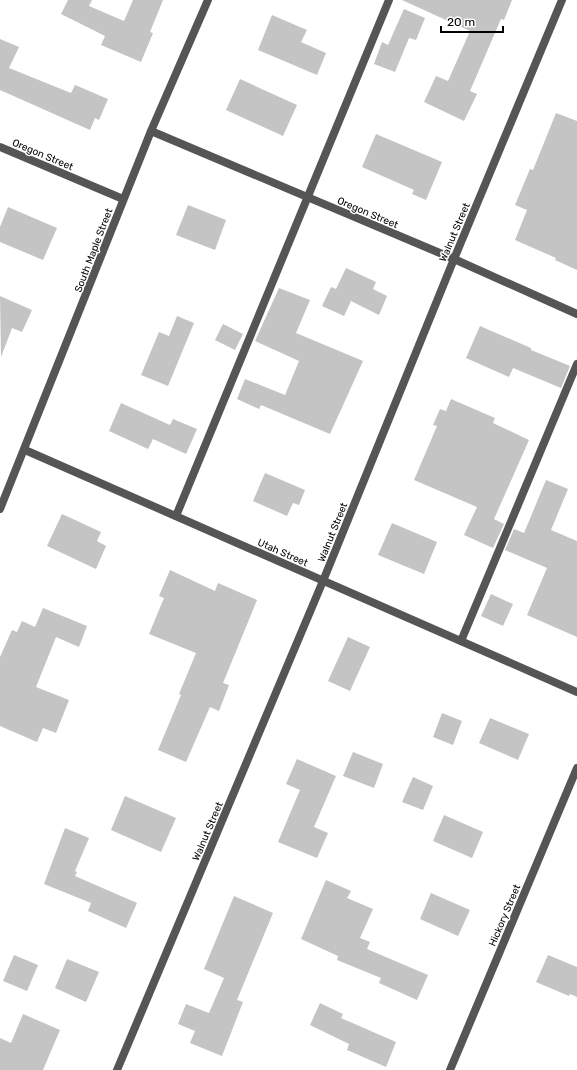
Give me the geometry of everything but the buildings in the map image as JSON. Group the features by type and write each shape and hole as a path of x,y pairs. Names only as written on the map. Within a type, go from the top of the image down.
{"street":[{"name":"South Maple Street","path":"0,509 25,450 123,199 208,0"},
{"path":"176,516 389,0"},
{"name":"Walnut Street","path":"116,1070 324,581 454,259 562,0"},
{"name":"Oregon Street","path":"151,131 454,259 577,314"},
{"name":"Oregon Street","path":"0,147 123,199"},
{"path":"461,641 577,364"},
{"name":"Utah Street","path":"25,450 577,692"},
{"name":"Hickory Street","path":"450,1070 577,768"}]}
